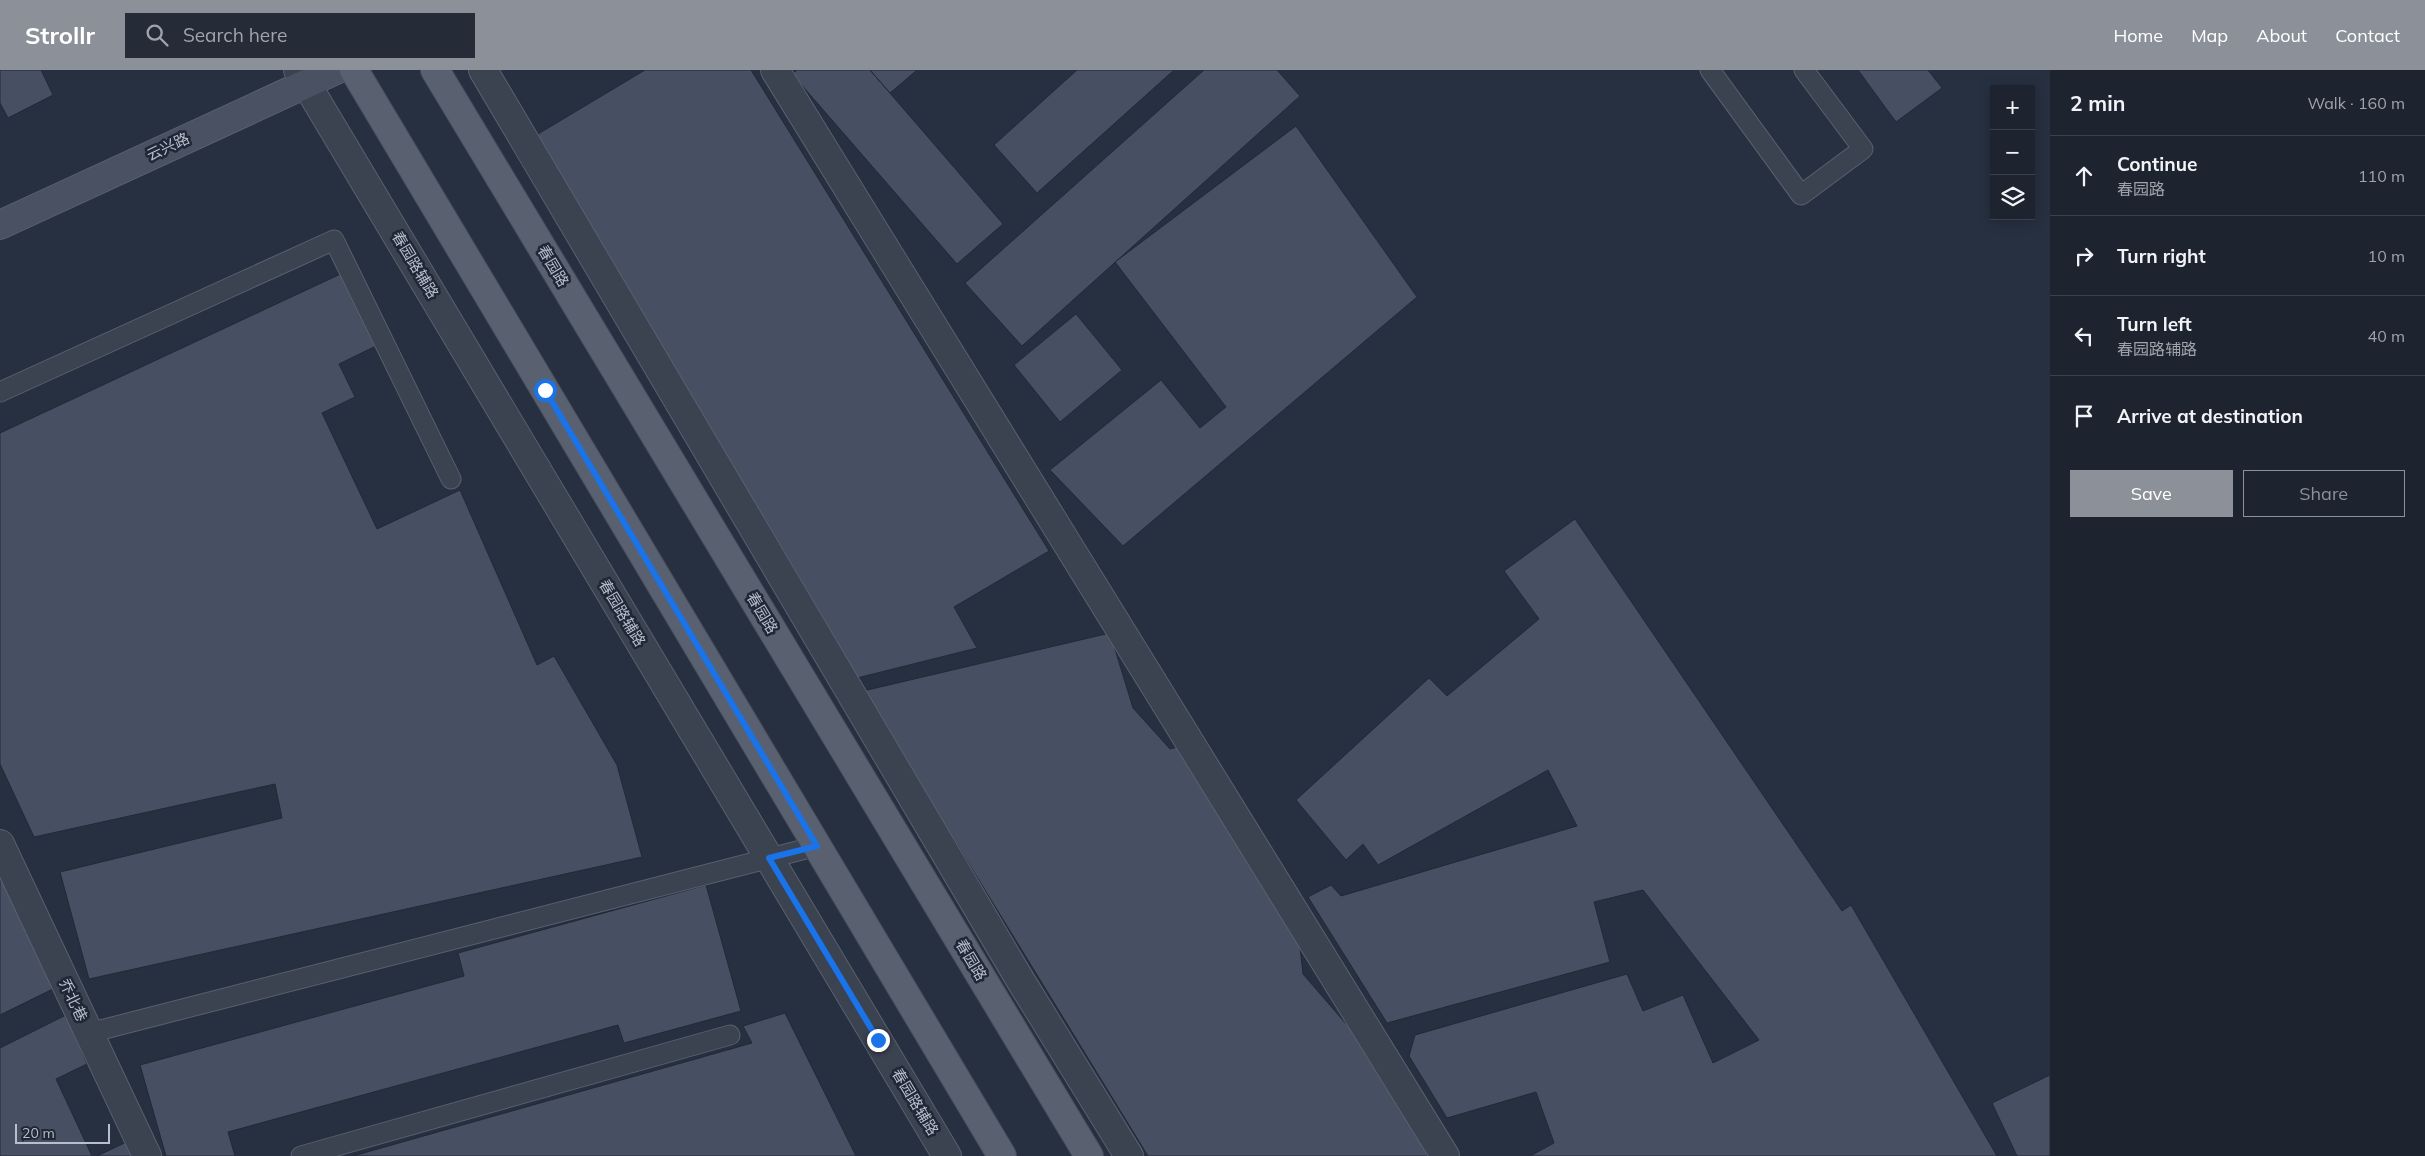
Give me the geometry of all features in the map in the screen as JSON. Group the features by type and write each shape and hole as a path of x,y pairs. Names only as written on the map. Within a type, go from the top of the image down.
{"main road":[{"name":"云兴路","path":"0,225 302,77 336,70"},
{"path":"354,70 1002,1156"},
{"name":"春园路","path":"435,70 1089,1156"}],"street":[{"path":"483,70 1019,978 1129,1156"},
{"path":"775,70 1445,1156"},
{"name":"春园路辅路","path":"302,77 947,1156"},
{"name":"乔北巷","path":"0,844 147,1156"}],"lane":[{"path":"1710,70 1801,195 1864,150 1804,70"},
{"path":"0,392 334,240 450,479"},
{"path":"89,1033 817,846"},
{"path":"301,1156 730,1035"}],"building":[{"path":"0,70 41,70 53,95 8,118 0,103"},
{"path":"645,70 751,70 1049,551 954,607 977,648 853,679 533,137"},
{"path":"797,70 870,70 1003,224 957,264 792,74"},
{"path":"870,70 917,70 890,93"},
{"path":"1077,70 1174,70 1037,193 994,145"},
{"path":"1204,70 1277,70 1300,96 1022,346 965,283"},
{"path":"1858,70 1928,70 1942,88 1896,122"},
{"path":"1296,126 1417,297 1123,546 1050,470 1161,380 1200,428 1226,407 1115,262"},
{"path":"347,271 382,343 339,364 355,397 322,413 377,529 460,490 537,665 554,656 617,765 642,857 89,979 60,872 282,818 275,784 34,837 0,764 0,433"},
{"path":"1076,314 1122,370 1060,422 1014,365"},
{"path":"1575,519 1842,911 1851,905 1997,1156 1530,1156 1554,1143 1536,1092 1447,1118 1409,1056 1415,1035 1627,974 1643,1011 1683,995 1713,1063 1759,1040 1643,890 1594,902 1610,962 1387,1023 1308,897 1331,885 1341,896 1577,826 1548,770 1378,865 1363,844 1346,860 1296,800 1429,678 1447,696 1539,619 1504,571"},
{"path":"1110,633 1133,708 1170,749 1180,746 1298,930 1303,974 1366,1047 1430,1156 1148,1156 863,691"},
{"path":"8,873 61,985 0,1015 0,877"},
{"path":"706,885 741,1011 624,1043 618,1025 228,1132 235,1156 166,1156 140,1065 464,976 458,953"},
{"path":"785,1013 856,1156 353,1156 752,1043 743,1026"},
{"path":"66,1015 87,1064 56,1079 92,1156 0,1156 0,1048"},
{"path":"2050,1075 2050,1156 2017,1156 1992,1103"},
{"path":"133,1139 140,1156 97,1156"}],"route":[{"path":"545,390 817,846 769,858 878,1040"}]}
